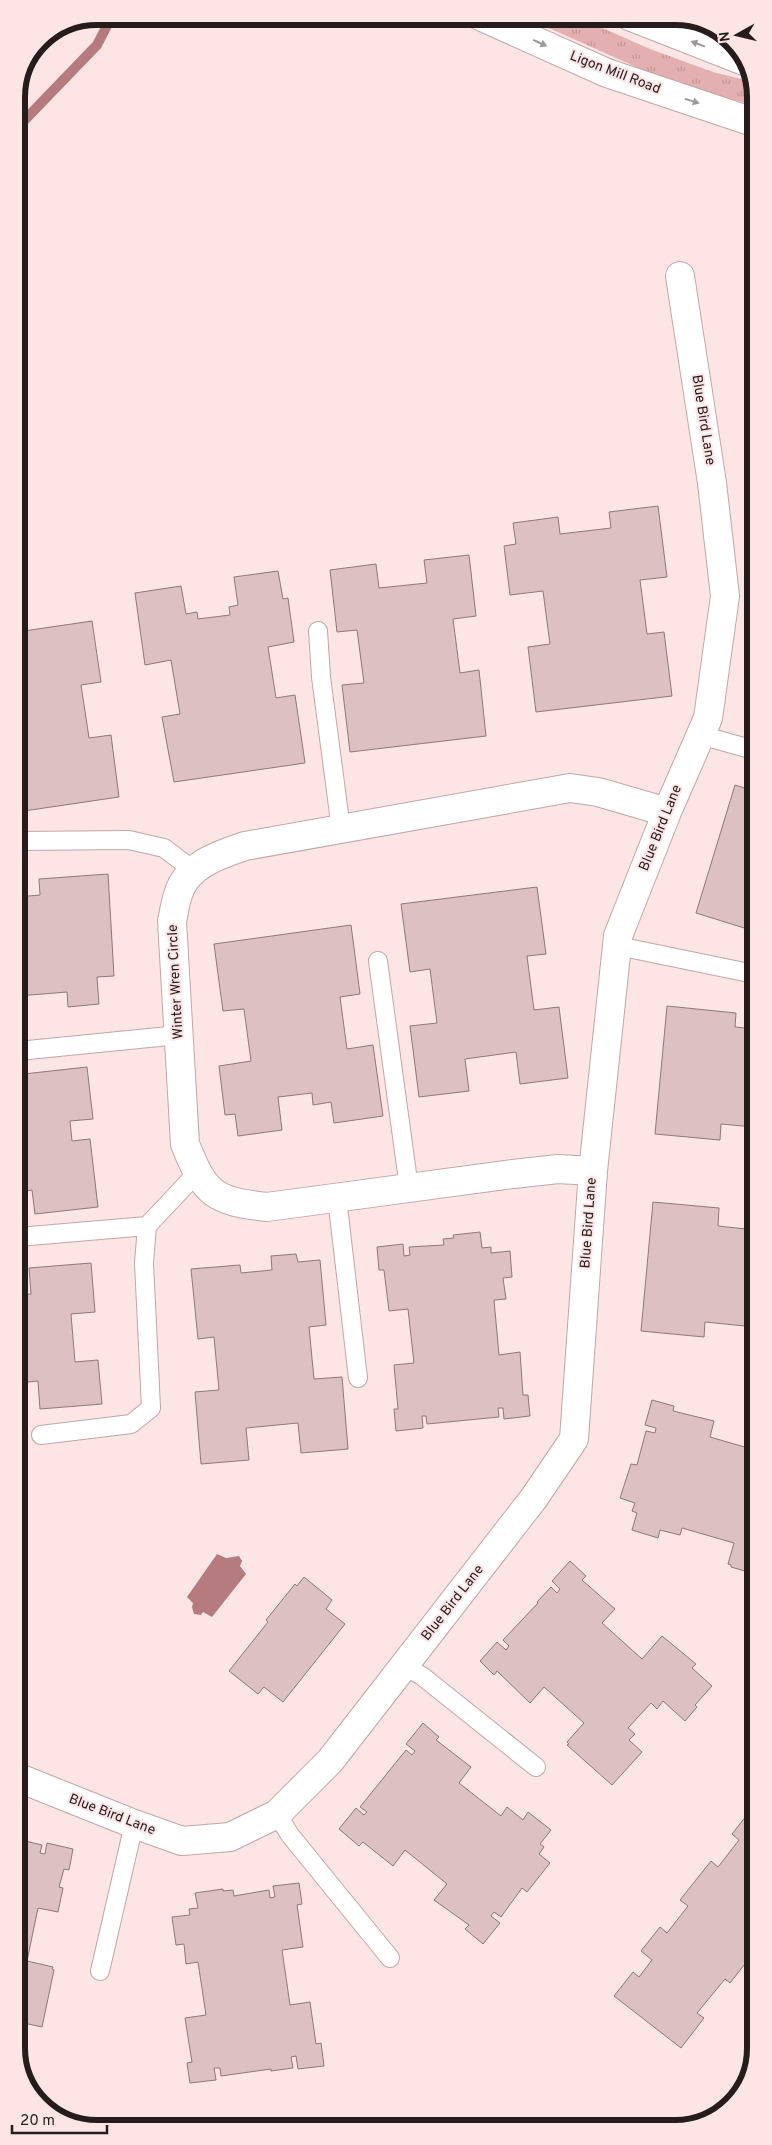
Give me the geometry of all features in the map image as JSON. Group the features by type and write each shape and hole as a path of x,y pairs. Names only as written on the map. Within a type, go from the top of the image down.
{"street":[{"name":"Ligon Mill Road","path":"500,25 607,73 747,120"},
{"path":"652,25 735,57"},
{"name":"Blue Bird Lane","path":"25,1780 182,1841 230,1837 277,1814 330,1761 534,1498 574,1440 593,1171 618,936 667,812 708,718 725,596 712,483 680,276"},
{"name":"Winter Wren Circle","path":"593,1171 558,1169 267,1207 236,1204 213,1193 197,1173 185,1144 172,921 178,892 193,870 218,856 244,846 570,788 598,792 667,812"}],"lane":[{"path":"318,630 321,677 341,829"},
{"path":"700,735 747,748"},
{"path":"25,841 129,840 164,848 193,870"},
{"path":"618,946 747,973"},
{"path":"378,961 409,1188"},
{"path":"25,1050 179,1035"},
{"path":"41,1435 131,1424 151,1408 144,1263 147,1226 197,1173"},
{"path":"337,1198 358,1378"},
{"path":"25,1236 147,1226"},
{"path":"404,1666 422,1676 536,1767"},
{"path":"277,1814 290,1835 390,1958"},
{"path":"100,1971 134,1824"}],"green space":[{"path":"542,25 595,25 650,49 713,72 745,80 747,103 708,93 643,70"}],"shaded area":[{"path":"217,1554 226,1558 239,1556 242,1561 240,1566 246,1574 212,1617 203,1612 201,1615 194,1614 193,1603 187,1597"}],"building":[{"path":"658,506 667,577 640,580 647,634 664,632 672,696 536,712 528,647 550,644 543,591 510,595 504,546 516,544 513,523 558,517 560,534 611,528 609,512"},
{"path":"469,555 476,616 453,619 460,673 479,670 486,736 350,752 342,685 364,683 357,630 337,632 330,570 376,564 379,588 427,583 424,560"},
{"path":"278,571 283,599 288,598 294,642 268,647 276,698 295,695 305,763 174,782 162,717 180,714 171,660 145,665 135,593 181,586 186,614 197,612 198,619 230,615 229,607 238,605 234,577"},
{"path":"92,621 101,682 81,685 89,738 111,735 119,797 25,811 25,631"},
{"path":"735,785 747,789 747,929 696,913"},
{"path":"108,874 114,976 97,977 99,1004 68,1007 67,992 25,995 25,896 40,895 39,879"},
{"path":"537,887 546,954 527,956 534,1010 559,1007 568,1078 520,1084 516,1052 465,1059 469,1091 419,1097 410,1026 437,1023 430,969 410,972 401,904"},
{"path":"351,925 360,994 340,997 347,1049 373,1045 383,1116 334,1123 331,1102 313,1105 312,1093 278,1097 282,1130 238,1136 235,1114 225,1115 219,1066 251,1061 244,1009 223,1011 214,944"},
{"path":"667,1006 736,1013 735,1027 747,1028 747,1126 721,1124 720,1140 655,1134"},
{"path":"87,1067 93,1119 70,1121 72,1141 90,1139 98,1207 35,1214 32,1190 25,1191 25,1093 27,1093 25,1074"},
{"path":"653,1202 719,1208 718,1226 747,1229 747,1326 705,1322 704,1337 641,1331"},
{"path":"480,1232 482,1248 491,1247 491,1253 510,1251 512,1277 503,1278 506,1299 494,1300 499,1355 520,1352 523,1395 528,1395 530,1416 504,1419 503,1408 498,1408 499,1417 427,1424 426,1416 422,1416 423,1428 396,1431 394,1409 398,1409 394,1365 414,1363 408,1309 389,1311 384,1270 379,1270 377,1247 403,1244 404,1256 410,1255 409,1247 444,1245 443,1239 454,1238 453,1235"},
{"path":"296,1254 298,1262 320,1260 326,1325 309,1327 314,1379 342,1377 348,1449 301,1453 298,1423 246,1428 249,1460 201,1464 195,1392 219,1390 214,1337 198,1339 191,1269 240,1265 241,1273 272,1270 271,1256"},
{"path":"91,1263 95,1312 71,1314 75,1362 98,1360 102,1404 40,1409 38,1381 25,1382 25,1294 31,1294 29,1268"},
{"path":"652,1400 674,1406 673,1411 714,1421 710,1437 747,1448 747,1572 731,1567 728,1564 734,1543 682,1528 680,1535 660,1530 658,1538 632,1530 637,1513 632,1511 635,1503 620,1498 631,1464 637,1465 646,1431 655,1433 656,1428 645,1425"},
{"path":"570,1561 586,1576 582,1580 615,1609 602,1623 642,1659 662,1636 696,1664 692,1668 712,1686 695,1705 697,1707 685,1721 663,1701 657,1709 651,1703 628,1728 635,1734 629,1740 642,1752 612,1785 567,1745 569,1744 567,1742 584,1723 544,1687 530,1703 497,1671 494,1675 480,1661 497,1642 506,1650 509,1646 503,1640 551,1587 557,1593 560,1589 552,1581"},
{"path":"304,1577 332,1600 326,1609 345,1624 283,1702 264,1687 258,1694 229,1671 268,1622 266,1620 295,1584 297,1586"},
{"path":"423,1723 439,1737 436,1740 471,1767 459,1783 501,1816 507,1807 523,1820 528,1812 551,1830 540,1844 544,1847 539,1854 550,1863 527,1892 522,1888 501,1917 494,1912 491,1916 500,1923 483,1944 465,1929 469,1925 434,1900 447,1884 405,1850 393,1866 363,1842 359,1846 339,1829 356,1808 364,1815 367,1812 360,1807 406,1750 412,1755 415,1751 406,1744"},
{"path":"747,1815 747,1961 730,1983 725,1979 697,2013 704,2018 681,2048 614,1996 633,1972 639,1977 652,1960 641,1951 660,1927 667,1933 688,1906 680,1900 711,1861 718,1867 739,1840 732,1834"},
{"path":"25,1841 42,1845 40,1853 45,1854 47,1843 73,1849 69,1870 64,1869 59,1887 63,1888 58,1912 38,1908 27,1961 53,1967 52,1969 54,1970 42,2027 25,2023"},
{"path":"299,1883 302,1904 297,1905 303,1947 282,1950 290,2005 310,2002 316,2044 321,2043 324,2066 298,2069 296,2056 291,2057 293,2068 221,2076 220,2068 214,2068 216,2080 190,2083 187,2063 192,2062 185,2018 206,2015 198,1962 186,1964 184,1944 176,1945 172,1917 190,1915 189,1909 198,1908 195,1893 223,1889 223,1891 233,1890 234,1896 269,1890 270,1898 275,1897 273,1886"}],"waterway":[{"path":"25,120 97,45 107,25"}]}
